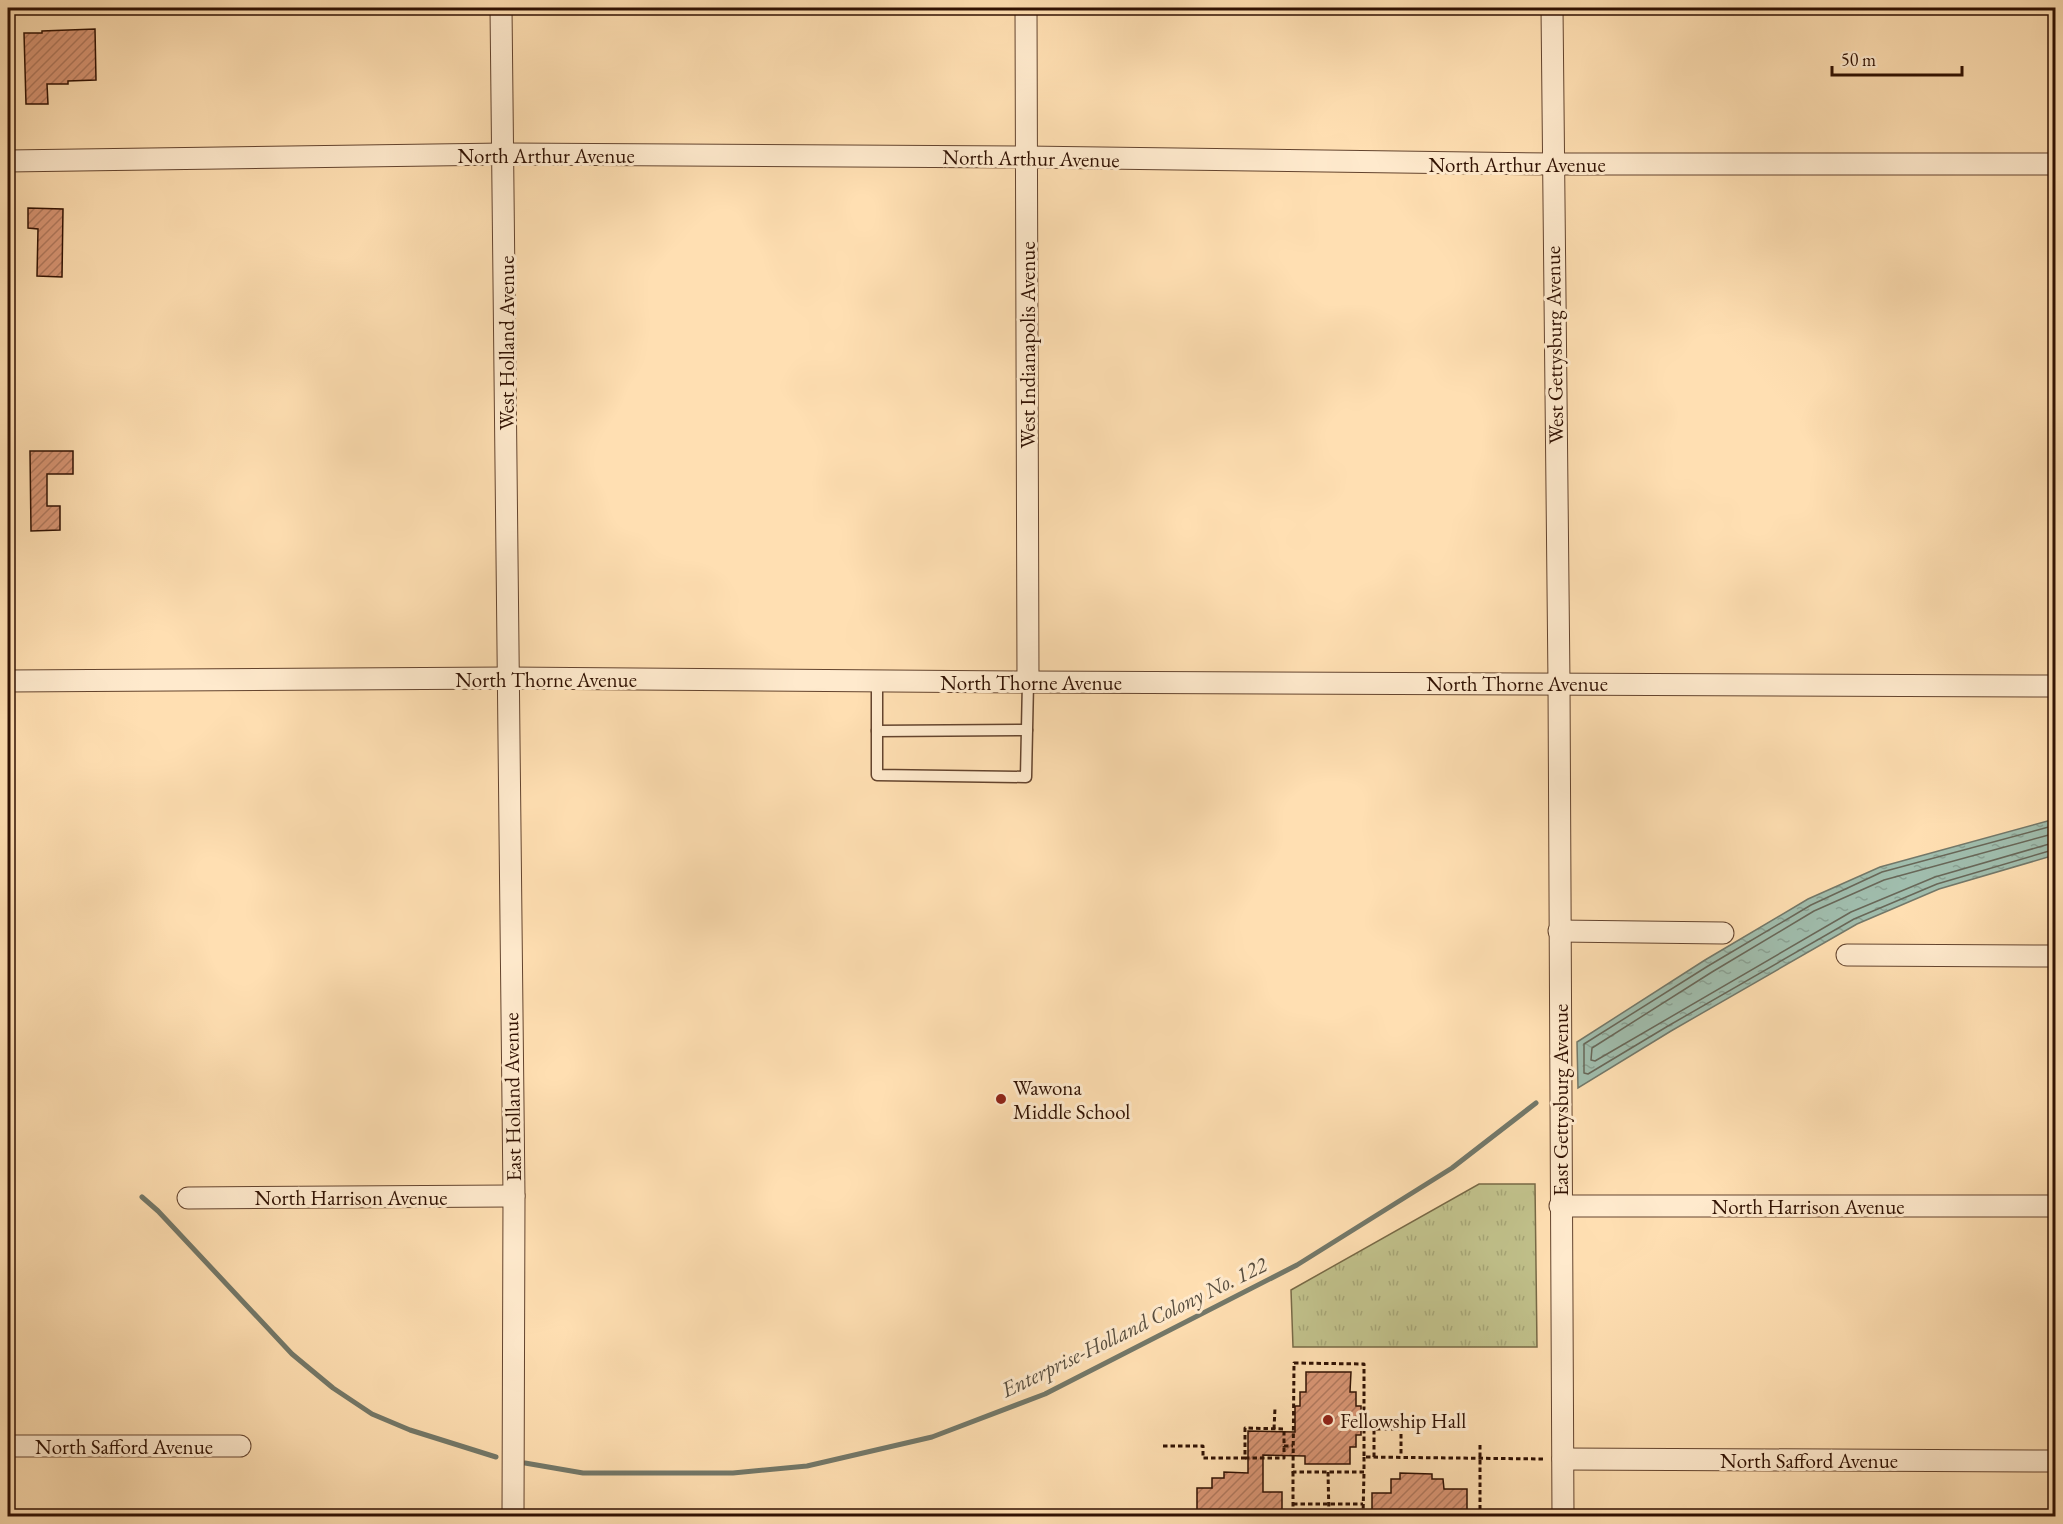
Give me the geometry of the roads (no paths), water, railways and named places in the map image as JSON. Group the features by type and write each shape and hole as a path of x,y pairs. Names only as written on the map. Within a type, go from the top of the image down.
{"street":[{"name":"West Holland Avenue","path":"501,8 508,678"},
{"name":"West Indianapolis Avenue","path":"1026,8 1028,682"},
{"name":"West Gettysburg Avenue","path":"1552,8 1558,683"},
{"name":"North Arthur Avenue","path":"8,161 504,154 1552,164 2055,164"},
{"name":"North Thorne Avenue","path":"8,681 508,678 2055,686"},
{"name":"East Holland Avenue","path":"508,678 514,1196 513,1516"},
{"name":"East Gettysburg Avenue","path":"1558,683 1563,1516"},
{"path":"1559,932 1723,933"},
{"path":"1847,955 2055,956"},
{"name":"North Harrison Avenue","path":"188,1198 514,1196"},
{"name":"North Harrison Avenue","path":"1560,1206 2055,1206"},
{"name":"North Safford Avenue","path":"8,1446 240,1446"},
{"name":"North Safford Avenue","path":"1563,1459 2055,1461"}],"lane":[{"path":"877,681 877,775 1026,777 1028,682"},
{"path":"877,731 1027,730"}],"water":[{"path":"2055,819 2055,855 1939,889 1857,924 1671,1031 1578,1088 1577,1042 1705,960 1808,899 1880,867"}],"waterway":[{"name":"Enterprise-Holland Colony No. 122","path":"525,1463 583,1473 733,1473 807,1466 932,1437 1045,1394 1297,1265 1452,1168 1536,1103"},
{"name":"Enterprise-Holland Colony No. 122","path":"142,1197 158,1211 292,1354 333,1388 372,1414 410,1430 496,1457"}],"place":[{"name":"Wawona Middle School","path":"1001,1099"},
{"name":"Fellowship Hall","path":"1328,1420"}]}
